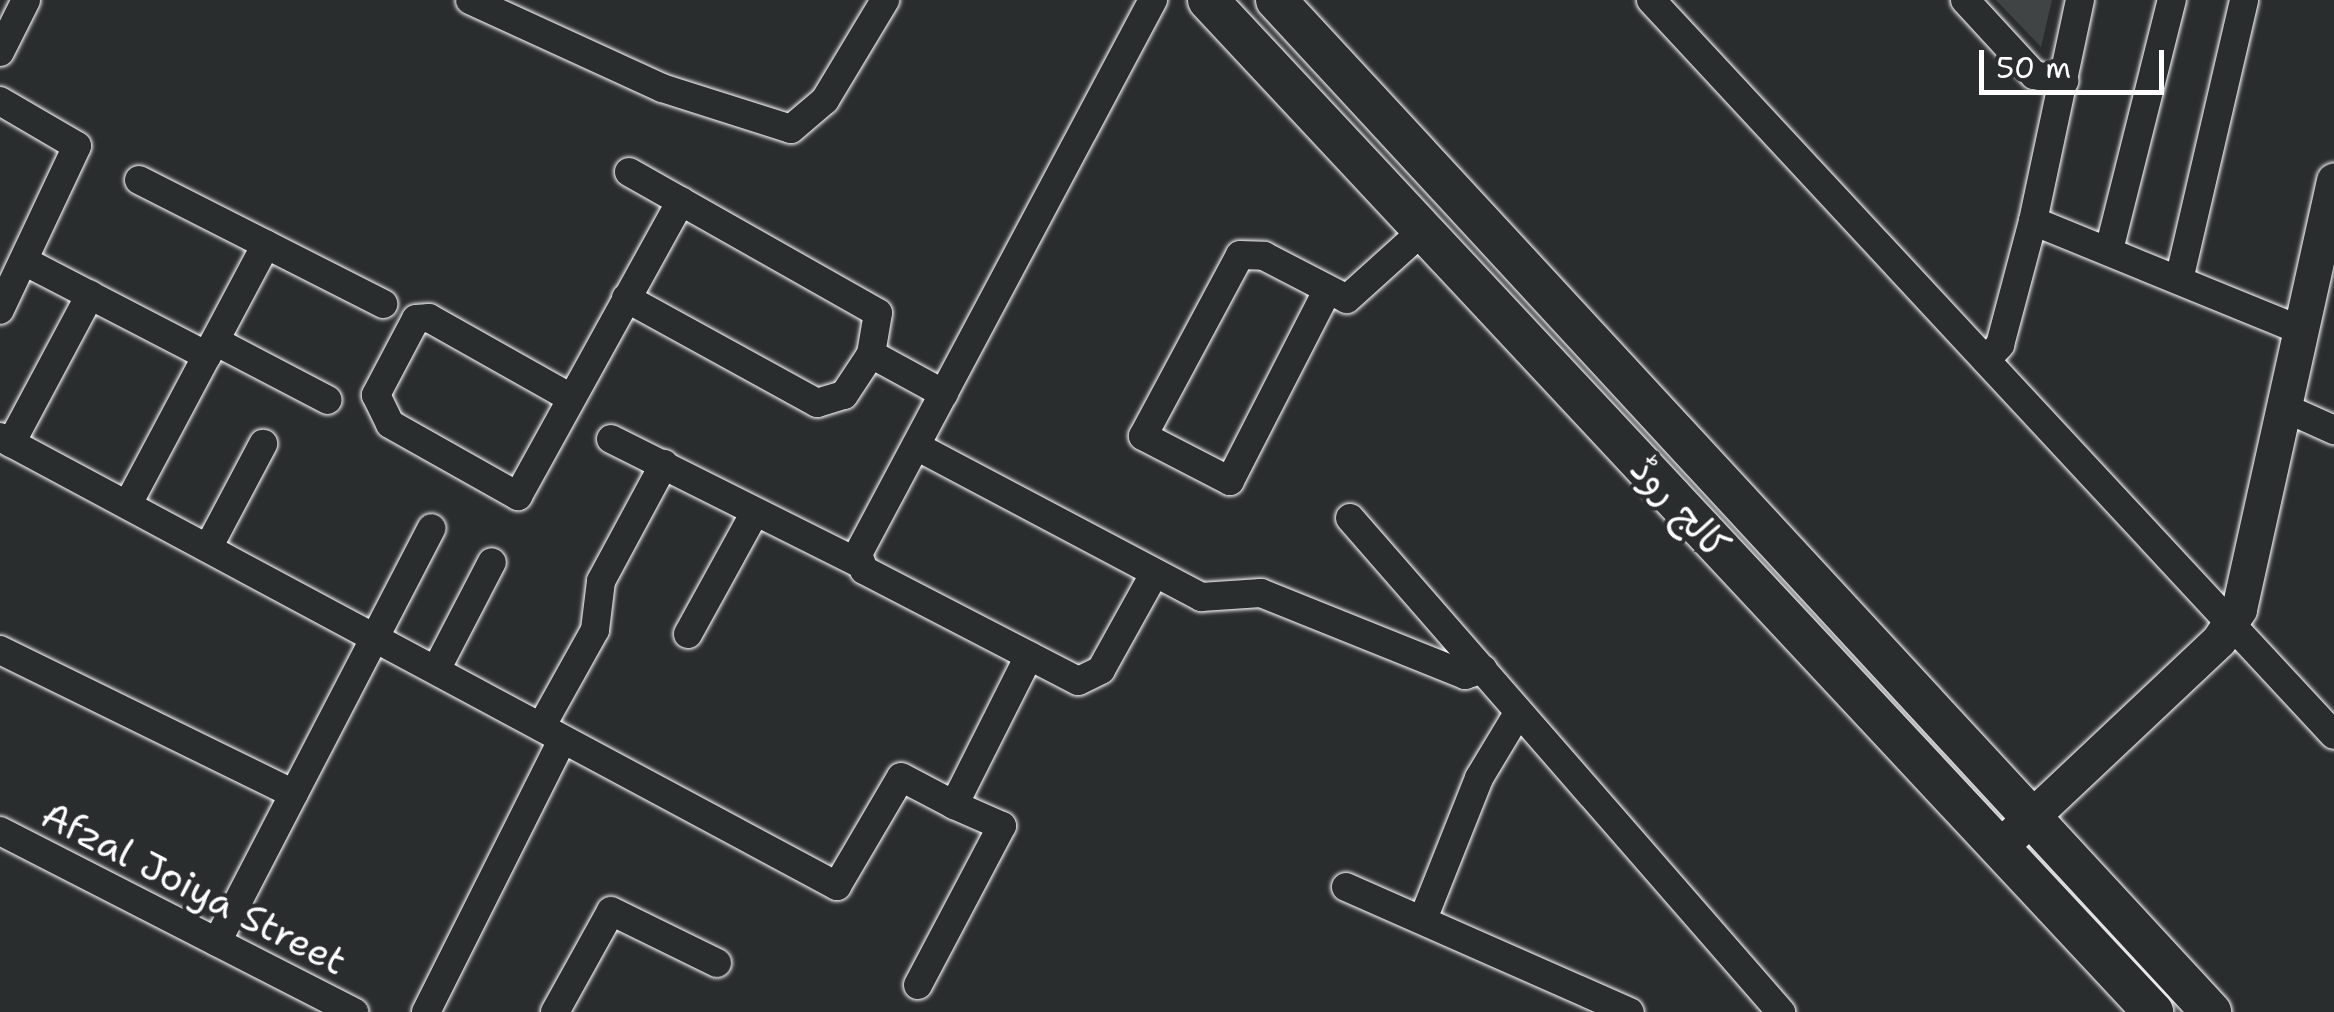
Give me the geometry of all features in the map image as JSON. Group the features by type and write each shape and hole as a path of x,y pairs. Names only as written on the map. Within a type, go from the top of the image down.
{"main road":[{"name":"کالج روڈ","path":"1208,0 1420,234 2145,1009"},
{"name":"کالج روڈ","path":"1276,0 2210,1012"}],"street":[{"path":"2,44 26,0"},
{"path":"470,0 662,88 791,128 825,100 885,0"},
{"path":"859,563 916,446 1153,0"},
{"path":"1651,0 2231,624 2330,723"},
{"path":"1965,0 2034,75 2064,80"},
{"path":"1986,360 2000,344 2032,221 2080,0"},
{"path":"2110,250 2172,0"},
{"path":"2179,280 2244,0"},
{"path":"0,101 77,146 26,262 0,310"},
{"path":"626,298 817,403 844,396 871,354 878,313 628,172"},
{"path":"139,180 383,304"},
{"path":"1994,851 2231,624 2286,408 2334,180"},
{"path":"571,398 429,318 416,319 376,395 390,424 518,496 681,200"},
{"path":"2032,221 2302,331"},
{"path":"1325,295 1230,481 1143,436 1240,255 1264,256 1325,295 1355,296 1420,234"},
{"path":"128,504 266,244"},
{"path":"26,262 90,295 328,400"},
{"path":"90,295 6,440 378,636 551,734 837,886 901,778 1002,826 918,985"},
{"path":"871,354 944,394"},
{"path":"2286,408 2334,430"},
{"path":"611,439 859,563 1078,681 1095,676 1153,576"},
{"path":"208,548 263,444"},
{"path":"916,446 1153,576 1201,596 1262,593 1465,675 1482,670"},
{"path":"426,1012 595,630 601,581 664,464"},
{"path":"688,634 755,512"},
{"path":"1350,518 1780,1012"},
{"path":"217,942 432,528"},
{"path":"437,668 492,562"},
{"path":"0,650 294,794"},
{"path":"954,805 1029,656"},
{"path":"1423,919 1479,778 1518,714"},
{"name":"Afzal Joiya Street","path":"0,831 217,942 310,1002 354,1012"},
{"path":"1346,888 1630,1012"},
{"path":"555,1012 612,910 717,963"}],"shaded area":[{"path":"1996,0 2052,0 2041,47"}]}
